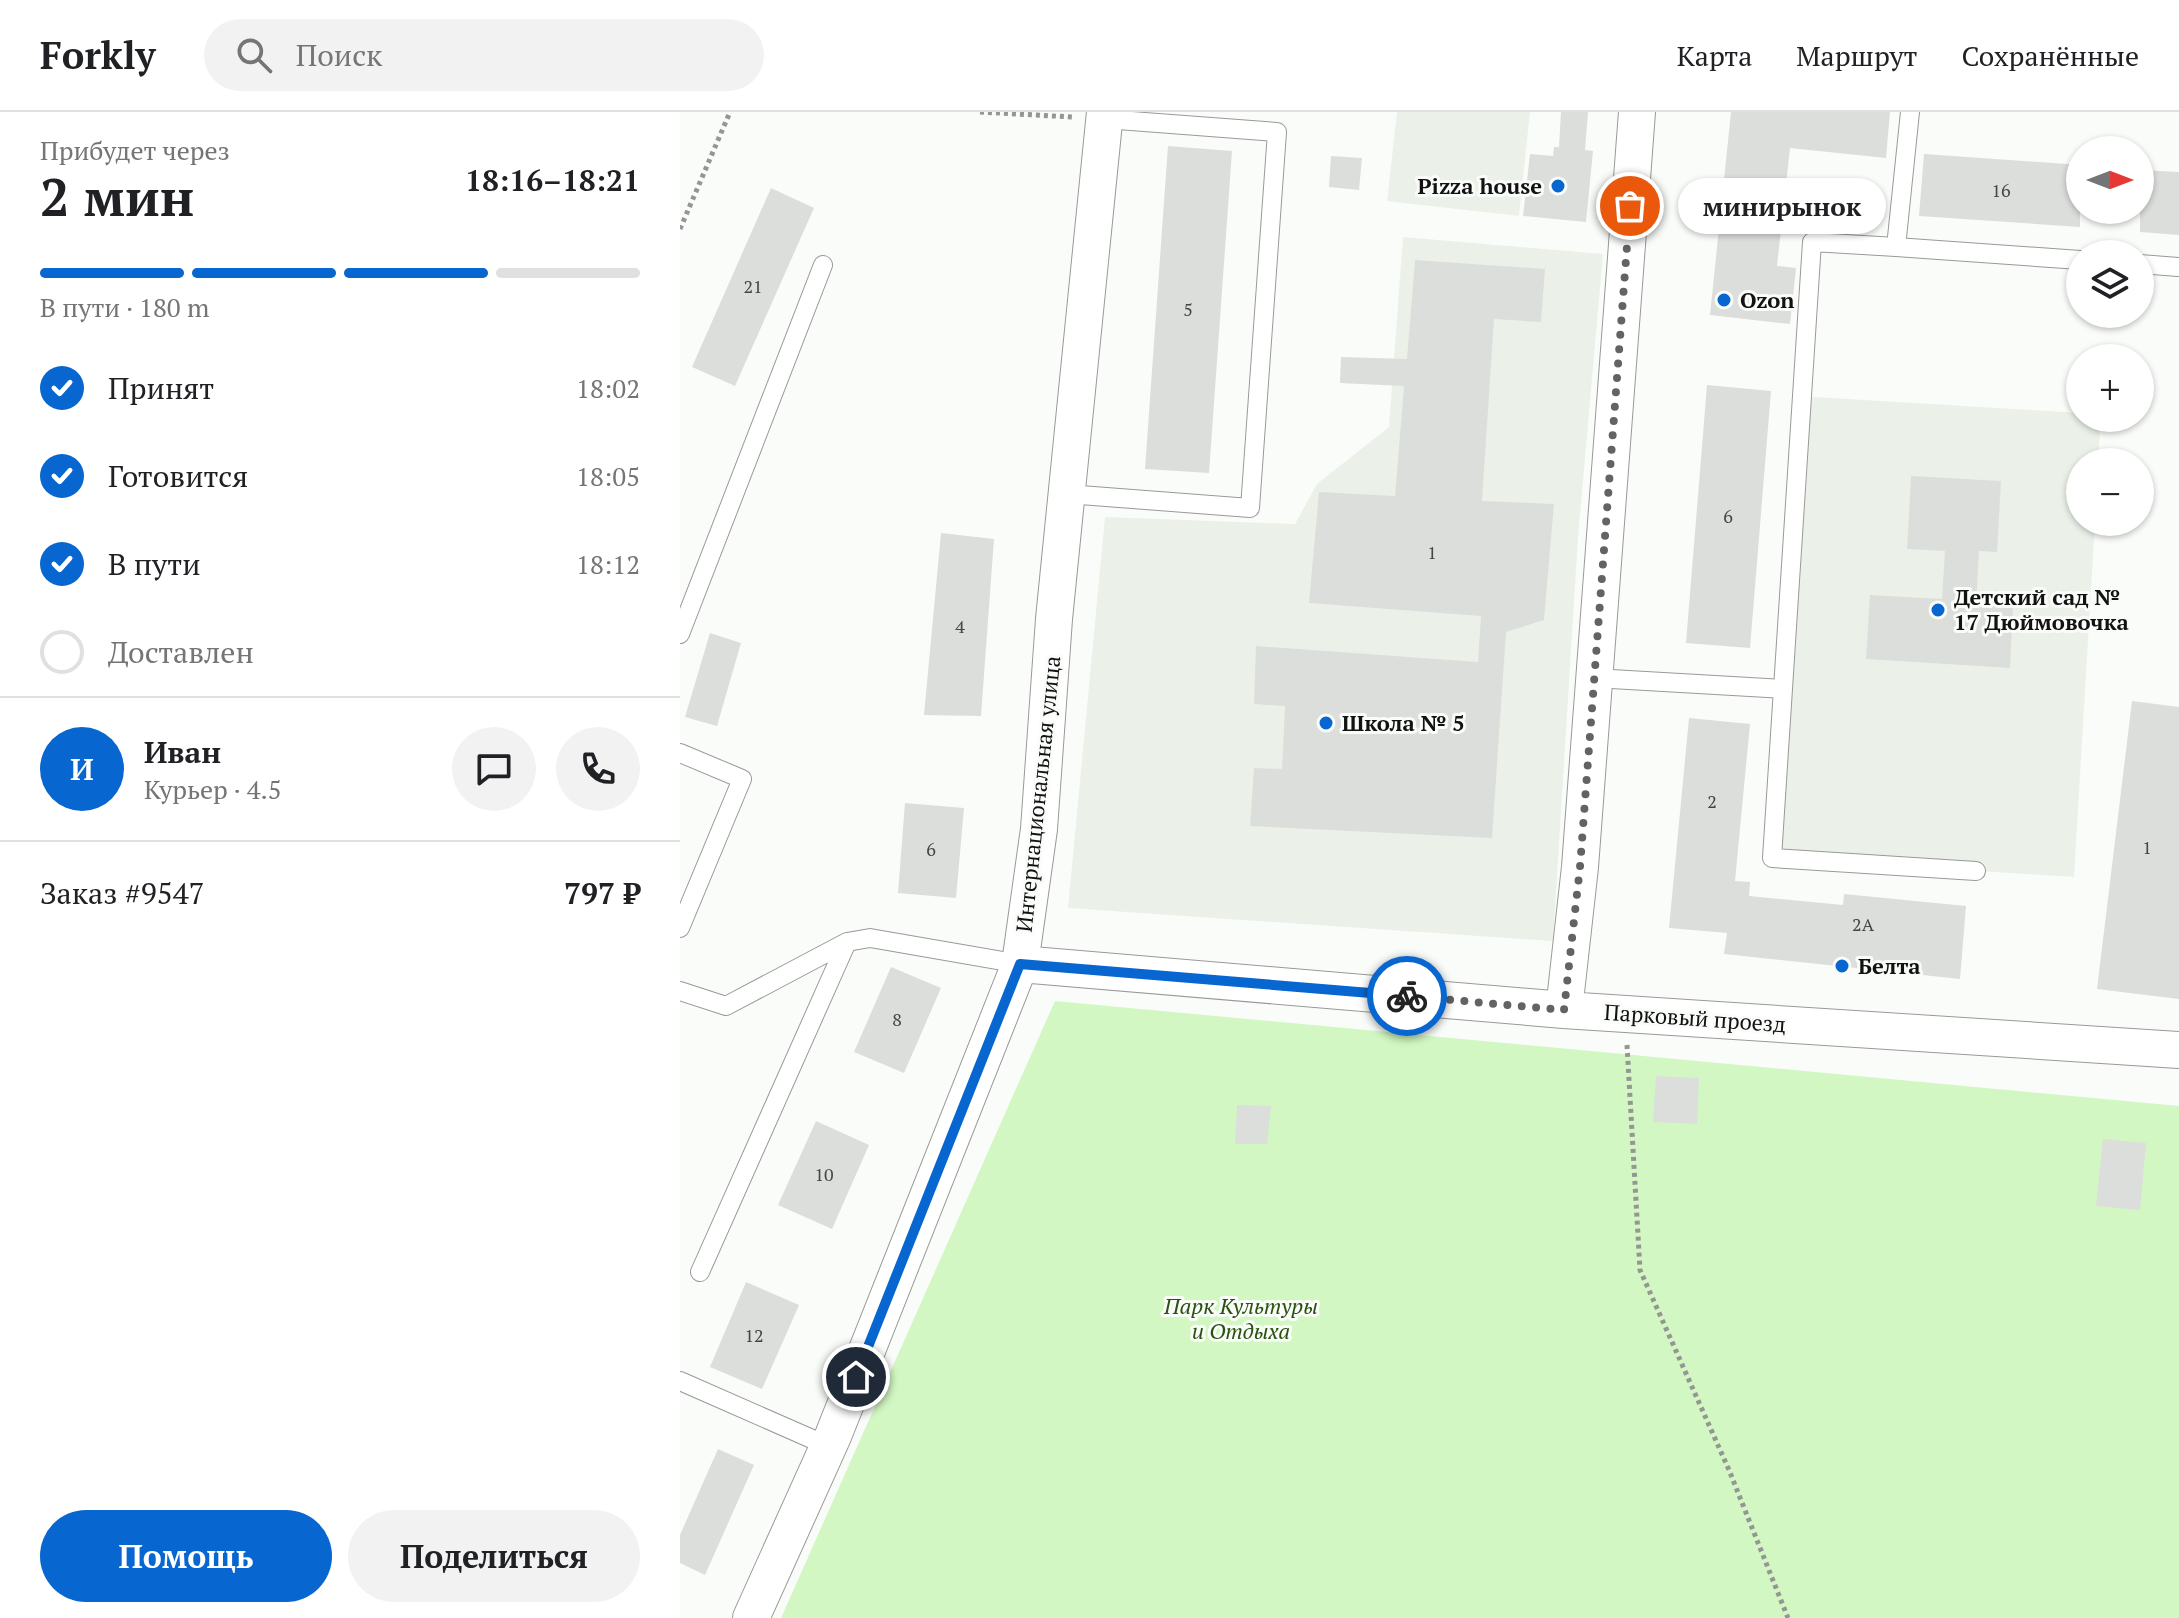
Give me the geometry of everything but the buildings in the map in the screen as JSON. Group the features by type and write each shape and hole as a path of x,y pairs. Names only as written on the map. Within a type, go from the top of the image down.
{"street":[{"path":"1564,1010 1580,867 1637,112"},
{"name":"Интернациональная улица","path":"751,1618 828,1446 1020,964 1039,829 1067,494 1105,116"},
{"name":"Парковый проезд","path":"1020,964 1564,1010 2179,1050"}],"lane":[{"path":"1896,247 1910,112"},
{"path":"1067,494 1250,508 1277,132 1105,116"},
{"path":"1976,871 1772,858 1812,242 2066,259"},
{"path":"680,634 823,265"},
{"path":"2154,265 2178,267"},
{"path":"1594,678 1783,689"},
{"path":"680,753 742,779 680,928"},
{"path":"680,991 726,1006 847,942 870,938 1020,964"},
{"path":"700,1272 847,942"},
{"path":"680,1381 828,1446"}],"path":[{"path":"680,229 730,112"},
{"path":"980,112 1105,116"},
{"path":"1626,1014 1640,1270 1729,1470 1788,1618"}],"shaded area":[{"path":"1397,112 1530,112 1519,216 1387,201"},
{"name":"Школа № 5","path":"1403,237 1603,254 1578,537 1553,941 1068,908 1105,517 1295,524 1317,484 1389,427"},
{"name":"Детский сад № 17 Дюймовочка","path":"1798,396 2066,412 2066,432 2100,432 2099,448 2066,448 2066,536 2094,536 2074,877 1772,858"}],"green space":[{"name":"Парк Культуры и Отдыха","path":"1055,1001 2179,1106 2179,1618 781,1618"}],"way so far":[{"path":"1407,996 1564,1010 1580,867 1630,206"}],"place":[{"name":"Pizza house","path":"1558,186"},
{"name":"минирынок","path":"1630,206"},
{"name":"Ozon","path":"1724,300"},
{"name":"Детский сад № 17 Дюймовочка","path":"1938,610"},
{"name":"Школа № 5","path":"1326,723"},
{"name":"Белта","path":"1842,966"}],"route":[{"path":"856,1377 1020,964 1407,996"}]}
